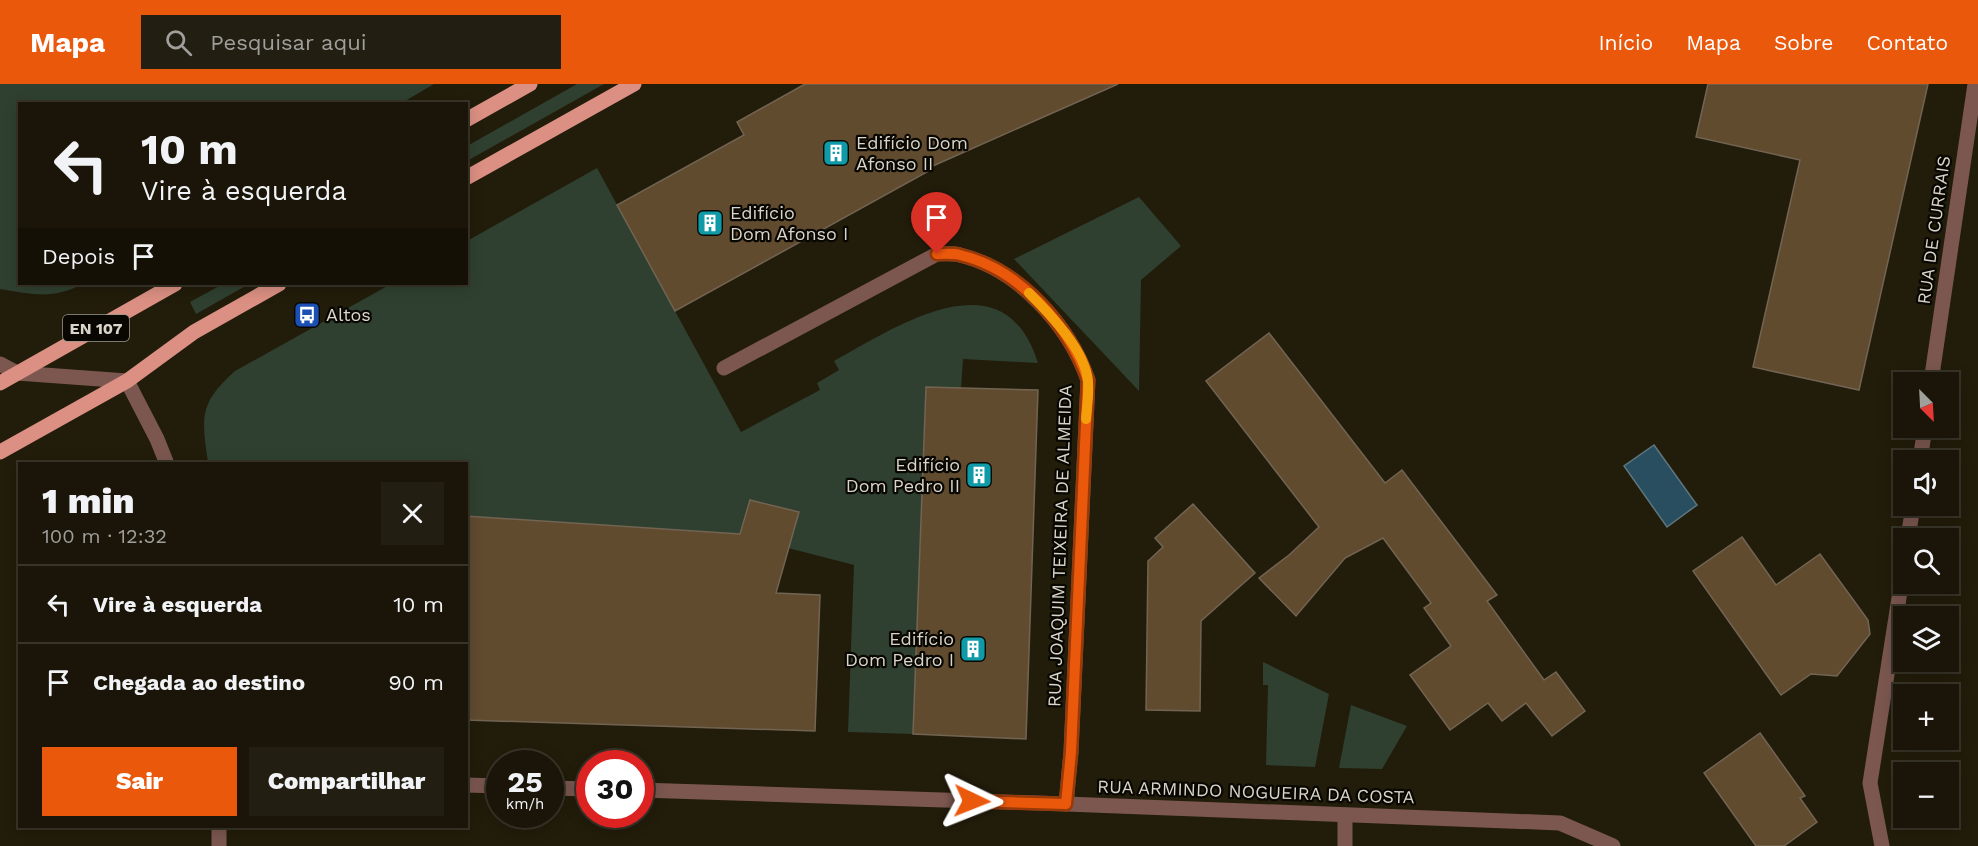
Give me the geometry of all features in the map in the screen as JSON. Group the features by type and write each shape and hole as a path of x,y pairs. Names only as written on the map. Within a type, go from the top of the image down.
{"main road":[{"path":"468,119 530,84"},
{"path":"468,177 634,84"},
{"name":"EN 107","path":"0,382 173,285"},
{"path":"0,452 127,381 194,332 277,285"}],"street":[{"name":"RUA DE CURRAIS","path":"1932,372 1975,84"},
{"name":"RUA JOAQUIM TEIXEIRA DE ALMEIDA","path":"724,368 937,254 958,254 1004,273 1022,286 1057,324 1080,358 1088,380 1071,752 1066,804"},
{"path":"0,364 16,373 127,381 166,462"},
{"path":"1882,846 1870,783 1900,594"},
{"path":"468,785 486,786"},
{"name":"RUA ARMINDO NOGUEIRA DA COSTA","path":"654,790 1560,823 1613,846"},
{"path":"1345,815 1345,846"},
{"path":"219,828 219,846"}],"green space":[{"path":"0,84 434,84 403,102 18,102 18,285 80,285 51,294 22,293 0,289"},
{"path":"577,84 604,84 468,160 468,145"},
{"path":"597,168 741,432 820,390 817,383 839,370 834,361 888,331 947,308 975,305 1001,312 1022,330 1038,363 963,359 961,388 926,387 913,734 848,732 854,565 734,534 468,516 468,462 208,462 204,434 205,412 214,393 235,371 389,285 468,285 468,240","holes":["750,500 798,512 742,530"]},
{"path":"1139,197 1181,246 1141,280 1139,391 1014,259"},
{"path":"221,285 247,285 196,314 190,302"},
{"path":"1263,662 1329,694 1315,767 1266,765 1268,685 1263,685"},
{"path":"1351,705 1407,726 1382,769 1339,768"}],"water":[{"path":"1654,445 1697,505 1667,527 1624,466"}],"building":[{"path":"805,84 1118,84 926,169 927,172 675,311 617,205 744,135 737,122"},
{"path":"1708,84 1928,84 1859,390 1753,367 1800,160 1696,137"},
{"path":"1269,333 1385,483 1402,470 1497,595 1487,601 1544,680 1556,672 1585,711 1552,736 1526,703 1502,721 1488,703 1450,730 1410,675 1451,646 1424,608 1431,603 1383,538 1345,558 1296,616 1259,578 1289,555 1319,527 1206,381"},
{"path":"926,387 1038,390 1026,739 913,734"},
{"path":"750,500 799,512 776,593 820,595 815,731 468,720 468,516 740,534"},
{"path":"1193,504 1255,573 1201,621 1200,711 1146,710 1148,561 1163,547 1155,538"},
{"path":"1742,537 1776,585 1820,554 1868,620 1870,634 1837,676 1811,674 1781,695 1693,571"},
{"path":"1760,733 1805,796 1800,798 1817,822 1784,846 1756,846 1704,773"}],"slow traffic":[{"path":"1029,293 1057,324 1080,358 1088,380 1086,419"}],"place":[{"name":"Edifício Dom Afonso II","path":"836,153"},
{"name":"Edifício Dom Afonso I","path":"710,223"},
{"name":"Altos","path":"307,315"},
{"name":"Edifício Dom Pedro II","path":"979,475"},
{"name":"Edifício Dom Pedro I","path":"973,649"}],"route":[{"path":"937,254 958,254 976,260 1004,273 1022,286 1071,342 1088,380 1071,752 1066,804 972,801"}]}
